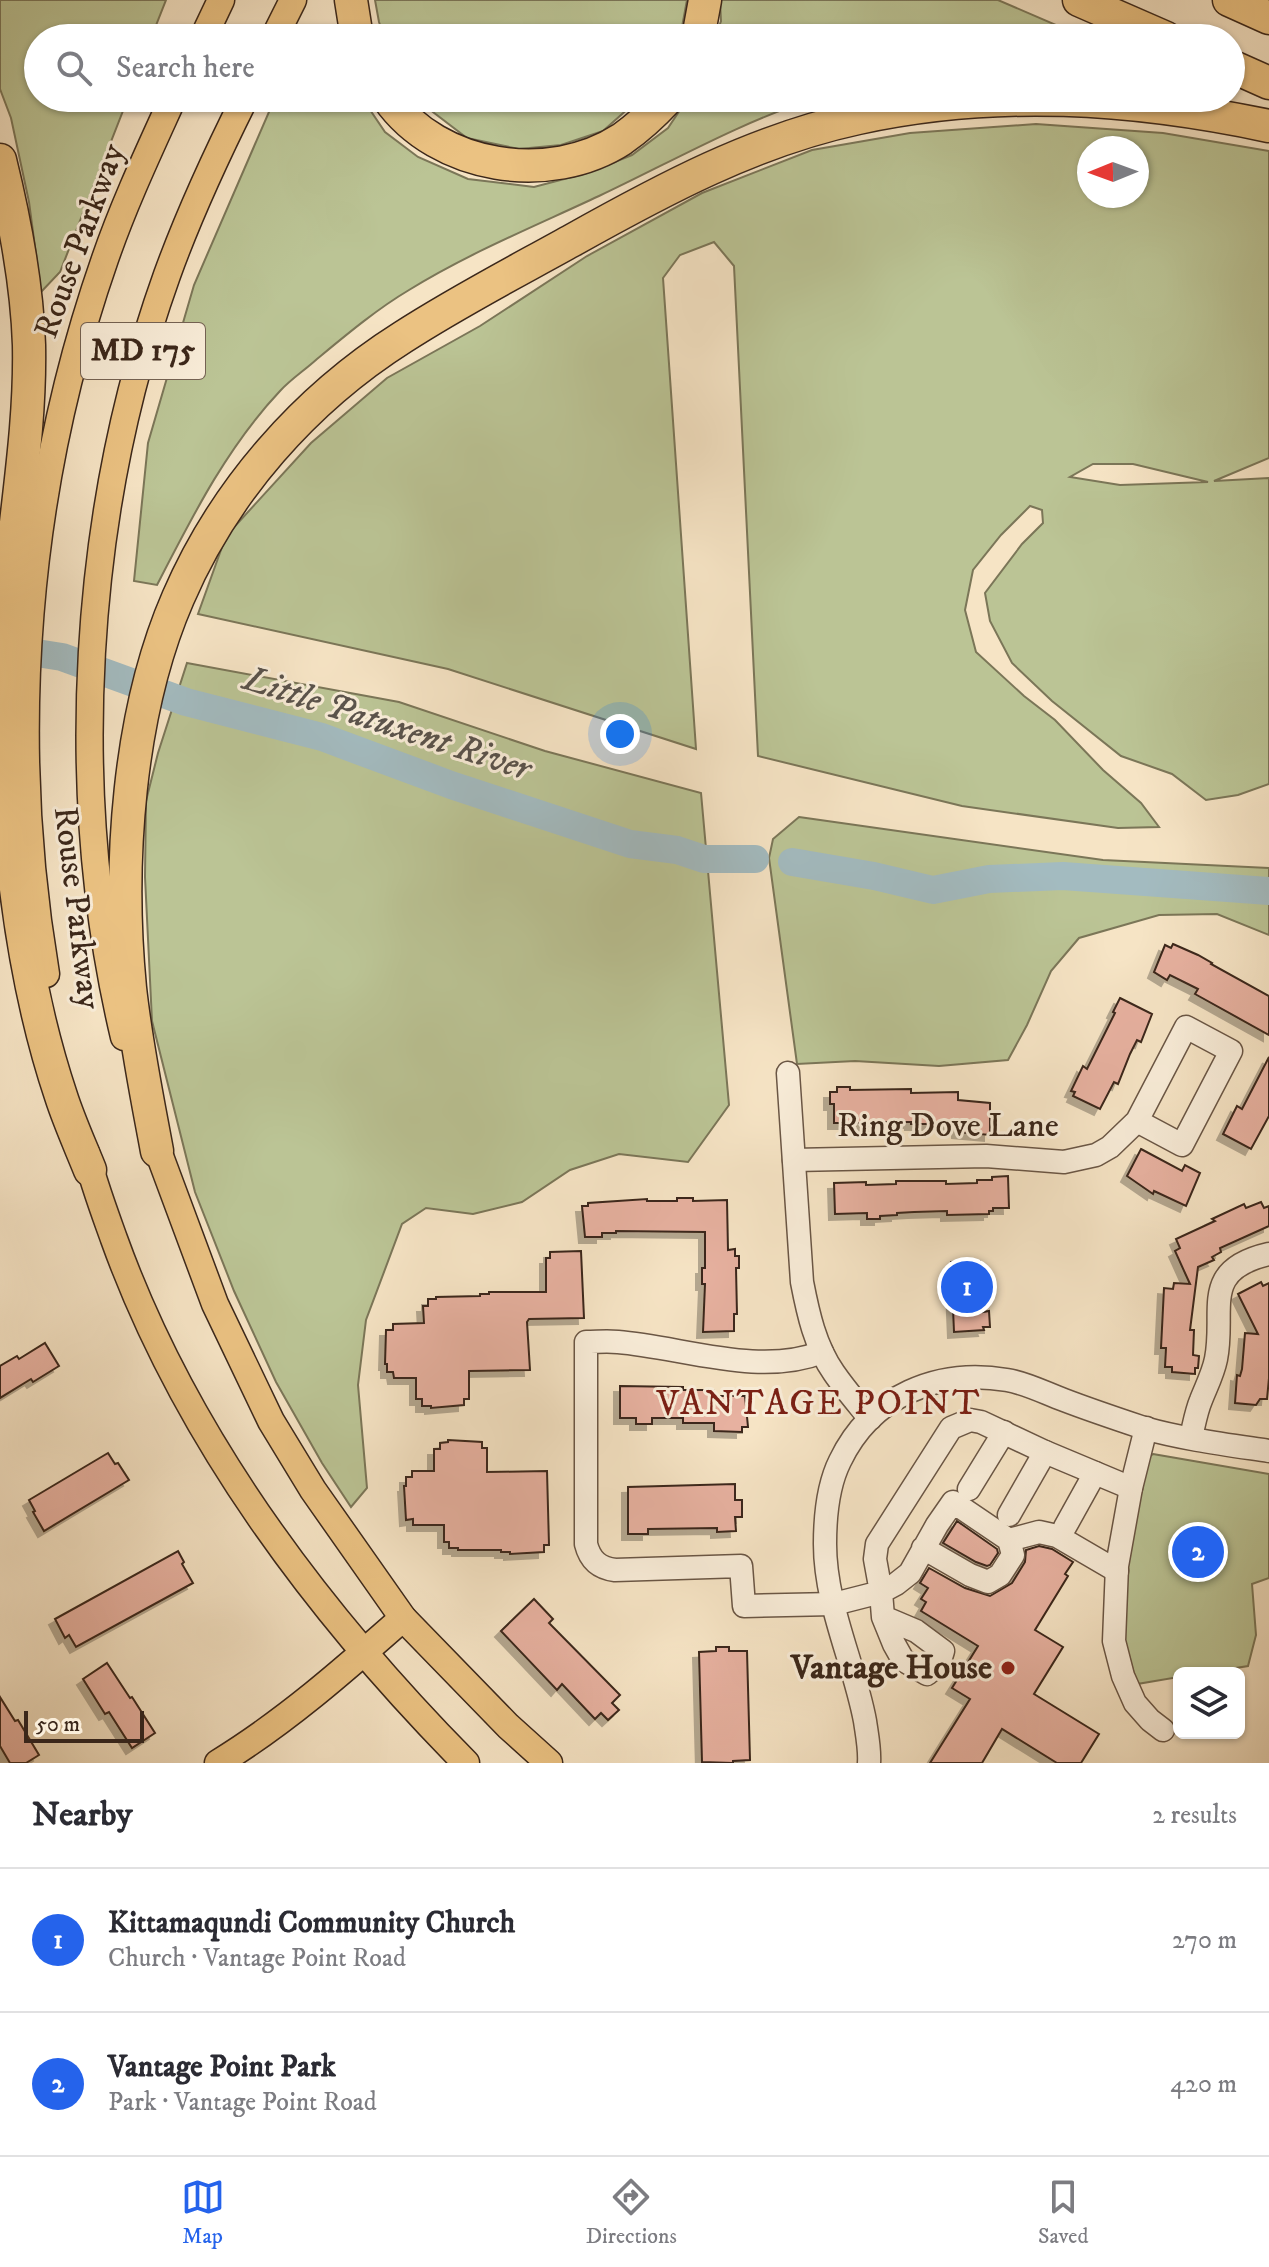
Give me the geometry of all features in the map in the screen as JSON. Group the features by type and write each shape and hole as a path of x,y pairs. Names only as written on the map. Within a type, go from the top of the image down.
{"highway":[{"path":"351,0 355,24"},
{"path":"701,24 705,0"},
{"path":"1079,0 1134,24"},
{"path":"1229,0 1269,18"},
{"path":"1245,72 1269,83"},
{"path":"402,112 441,144 473,158 501,164 530,165 559,162 592,153 620,140 655,112"},
{"path":"157,1151 130,988 125,918 126,849 132,782 139,732 161,643 181,590 218,521 243,484 308,411 399,339 448,309 695,175 824,125 890,112"},
{"path":"1197,112 1269,126"},
{"path":"0,160 20,253 29,346 15,704 13,860 37,1009 61,1096 90,1170"}],"main road":[{"path":"210,24 221,0"},
{"path":"281,24 293,0"},
{"name":"Rouse Parkway","path":"19,598 81,336 131,191 167,112"},
{"name":"Rouse Parkway","path":"238,112 192,210 166,278 125,422 111,492 94,618 90,784 101,922 113,992 133,1076 157,1151 215,1304 271,1421 313,1490 403,1618 508,1726 549,1763"},
{"name":"Rouse Parkway","path":"15,704 30,858 51,1006 90,1170 123,1263 180,1388 260,1517 364,1653 466,1763"},
{"path":"218,1763 285,1718 403,1618"}],"street":[{"name":"Ring Dove Lane","path":"794,1160 986,1156 1064,1162 1096,1155 1110,1147 1137,1121 1186,1027 1231,1051 1182,1145 1137,1121"},
{"path":"788,1073 802,1282 822,1352 833,1372 870,1419"},
{"path":"1191,1437 1216,1362 1218,1303 1224,1281 1235,1268 1269,1254"},
{"path":"822,1352 809,1357 741,1360 618,1342 586,1342 588,1554 605,1568 741,1566 744,1606 834,1604 881,1592 910,1573 923,1548 953,1502 1009,1540 1013,1555 1000,1575 988,1582 923,1548"},
{"path":"869,1763 861,1700 827,1574 825,1543 832,1483 839,1461 870,1419 890,1402 936,1381 987,1377 1011,1381 1146,1428 1269,1451"},
{"path":"883,1617 875,1559 877,1544 951,1428 960,1422 981,1422 1131,1488"},
{"path":"1146,1428 1131,1488 1117,1571 1114,1641 1123,1676 1135,1703 1163,1730"},
{"path":"969,1489 1004,1432"},
{"path":"1009,1515 1045,1452"},
{"path":"1065,1527 1095,1473"},
{"path":"1009,1540 1039,1532 1057,1536 1117,1571"}],"green space":[{"path":"0,0 166,0 157,24 24,24 24,112 123,112 60,272 41,292 29,202 11,118 0,89"},
{"path":"375,0 687,0 683,24 379,22"},
{"path":"720,0 998,0 1054,24 720,24"},
{"path":"269,112 371,112 385,132 418,157 468,179 534,187 587,173 632,155 668,128 679,112 777,112 502,240 385,305 293,379 243,435 197,508 157,585 134,581 148,443 194,285"},
{"path":"433,112 624,112 603,131 561,145 519,149 467,138"},
{"path":"1036,124 1163,133 1269,151 1269,458 1214,481 1269,478 1269,784 1238,795 1206,800 1172,774 1121,756 1052,701 1012,663 990,621 985,593 1022,544 1043,523 1042,510 1030,506 973,570 965,610 976,652 1055,720 1103,770 1141,803 1159,827 1118,828 962,806 758,756 734,266 714,242 680,255 663,278 696,749 448,669 198,614 226,536 311,443 387,378 480,326 587,256 702,193 812,150 910,133","holes":["1093,464 1133,464 1208,482 1120,485 1070,477"]},
{"path":"187,663 399,702 545,751 701,793 729,1105 688,1162 619,1154 570,1170 522,1202 473,1214 426,1208 402,1224 366,1320 358,1385 367,1488 351,1507 276,1382 234,1291 195,1192 152,1021 145,877 146,801"},
{"path":"799,817 1103,860 1269,868 1269,935 1217,914 1159,915 1079,938 1051,971 1008,1060 939,1066 855,1061 797,1064 769,858 773,839"},
{"path":"1153,1454 1269,1474 1269,1578 1252,1584 1256,1635 1248,1666 1173,1667 1173,1678 1137,1684 1120,1625 1122,1584 1144,1461"}],"building":[{"path":"1173,944 1269,996 1269,1035 1195,994 1198,989 1170,975 1167,980 1154,972 1165,945 1171,948"},
{"path":"1120,998 1152,1014 1141,1042 1137,1040 1118,1084 1114,1082 1100,1109 1073,1096 1075,1092 1071,1091 1083,1066 1087,1069"},
{"path":"1269,1057 1269,1116 1251,1149 1223,1134 1237,1106 1242,1109"},
{"path":"837,1087 850,1087 850,1090 911,1089 911,1093 958,1092 958,1100 990,1103 990,1135 958,1132 958,1124 834,1123 834,1104 830,1104 830,1092 837,1092"},
{"path":"1141,1149 1182,1171 1185,1165 1200,1173 1186,1206 1154,1191 1153,1194 1127,1176"},
{"path":"1008,1176 1009,1208 993,1208 989,1214 914,1212 867,1219 867,1213 835,1214 834,1183 977,1183 977,1180"},
{"path":"677,1198 727,1200 728,1250 735,1249 735,1256 739,1256 734,1331 703,1332 705,1232 616,1231 602,1233 602,1237 585,1237 582,1206 588,1206 588,1203 647,1199 677,1201"},
{"path":"1261,1202 1264,1208 1269,1206 1269,1226 1220,1248 1221,1252 1212,1257 1214,1260 1198,1267 1190,1330 1194,1330 1193,1355 1199,1356 1198,1368 1195,1368 1195,1374 1172,1372 1172,1367 1165,1367 1166,1348 1161,1348 1164,1288 1173,1289 1174,1283 1190,1284 1175,1251 1180,1248 1176,1239 1244,1204 1246,1208"},
{"path":"581,1251 584,1318 529,1319 530,1370 469,1371 469,1399 464,1399 464,1405 431,1408 422,1406 422,1399 416,1399 416,1378 394,1378 393,1372 387,1372 386,1330 393,1330 393,1324 424,1323 423,1306 428,1306 428,1299 480,1296 489,1292 546,1292 546,1258 550,1258 550,1252"},
{"path":"980,1261 983,1312 989,1311 990,1327 954,1332 951,1262"},
{"path":"1261,1282 1263,1286 1269,1283 1267,1399 1260,1399 1256,1405 1235,1403 1245,1333 1258,1334 1238,1294"},
{"path":"45,1343 59,1366 0,1398 0,1366 17,1356 19,1359"},
{"path":"620,1386 683,1387 683,1390 714,1390 714,1396 745,1396 748,1427 742,1427 742,1432 714,1431 714,1423 683,1423 683,1418 652,1418 652,1424 636,1424 636,1418 620,1418"},
{"path":"448,1440 482,1442 482,1448 487,1448 487,1472 547,1471 549,1545 544,1545 544,1552 510,1554 501,1550 449,1548 449,1542 444,1542 444,1525 413,1525 413,1519 406,1520 406,1477 412,1477 412,1471 434,1471 434,1449 440,1449 440,1443"},
{"path":"108,1453 129,1480 44,1531 29,1500"},
{"path":"735,1484 735,1500 742,1500 742,1517 735,1517 736,1531 717,1532 717,1528 648,1529 648,1534 628,1534 628,1487"},
{"path":"957,1521 997,1549 998,1553 990,1565 976,1562 943,1543"},
{"name":"Vantage House","path":"1039,1546 1052,1549 1073,1562 1065,1574 1068,1576 1035,1630 1063,1647 1034,1694 1099,1734 1081,1763 1057,1763 1002,1729 982,1763 930,1763 970,1699 952,1688 978,1646 921,1611 926,1602 921,1599 928,1588 920,1583 929,1568 965,1588 990,1596 1012,1583 1025,1562 1026,1550"},
{"path":"178,1551 193,1583 76,1647 69,1635 65,1638 55,1619"},
{"path":"534,1599 553,1619 549,1623 620,1695 612,1703 619,1710 608,1720 601,1713 595,1719 562,1684 557,1690 501,1631"},
{"path":"716,1647 747,1651 750,1760 702,1762 699,1652 716,1651"},
{"path":"107,1663 155,1733 132,1748 83,1679"},
{"path":"0,1697 39,1755 26,1763 10,1763 0,1746"}],"waterway":[{"name":"Little Patuxent River","path":"5,648 62,657 186,702 322,737 451,785 630,844 677,850 704,859 755,859"},
{"name":"Little Patuxent River","path":"792,862 933,890 989,879 1063,876 1269,891"}],"place":[{"name":"Kittamaqundi Community Church","path":"967,1287"},
{"name":"Vantage Point Park","path":"1198,1552"},
{"name":"Vantage House","path":"1008,1668"}],"district":[{"name":"VANTAGE POINT","path":"819,1403"}]}
